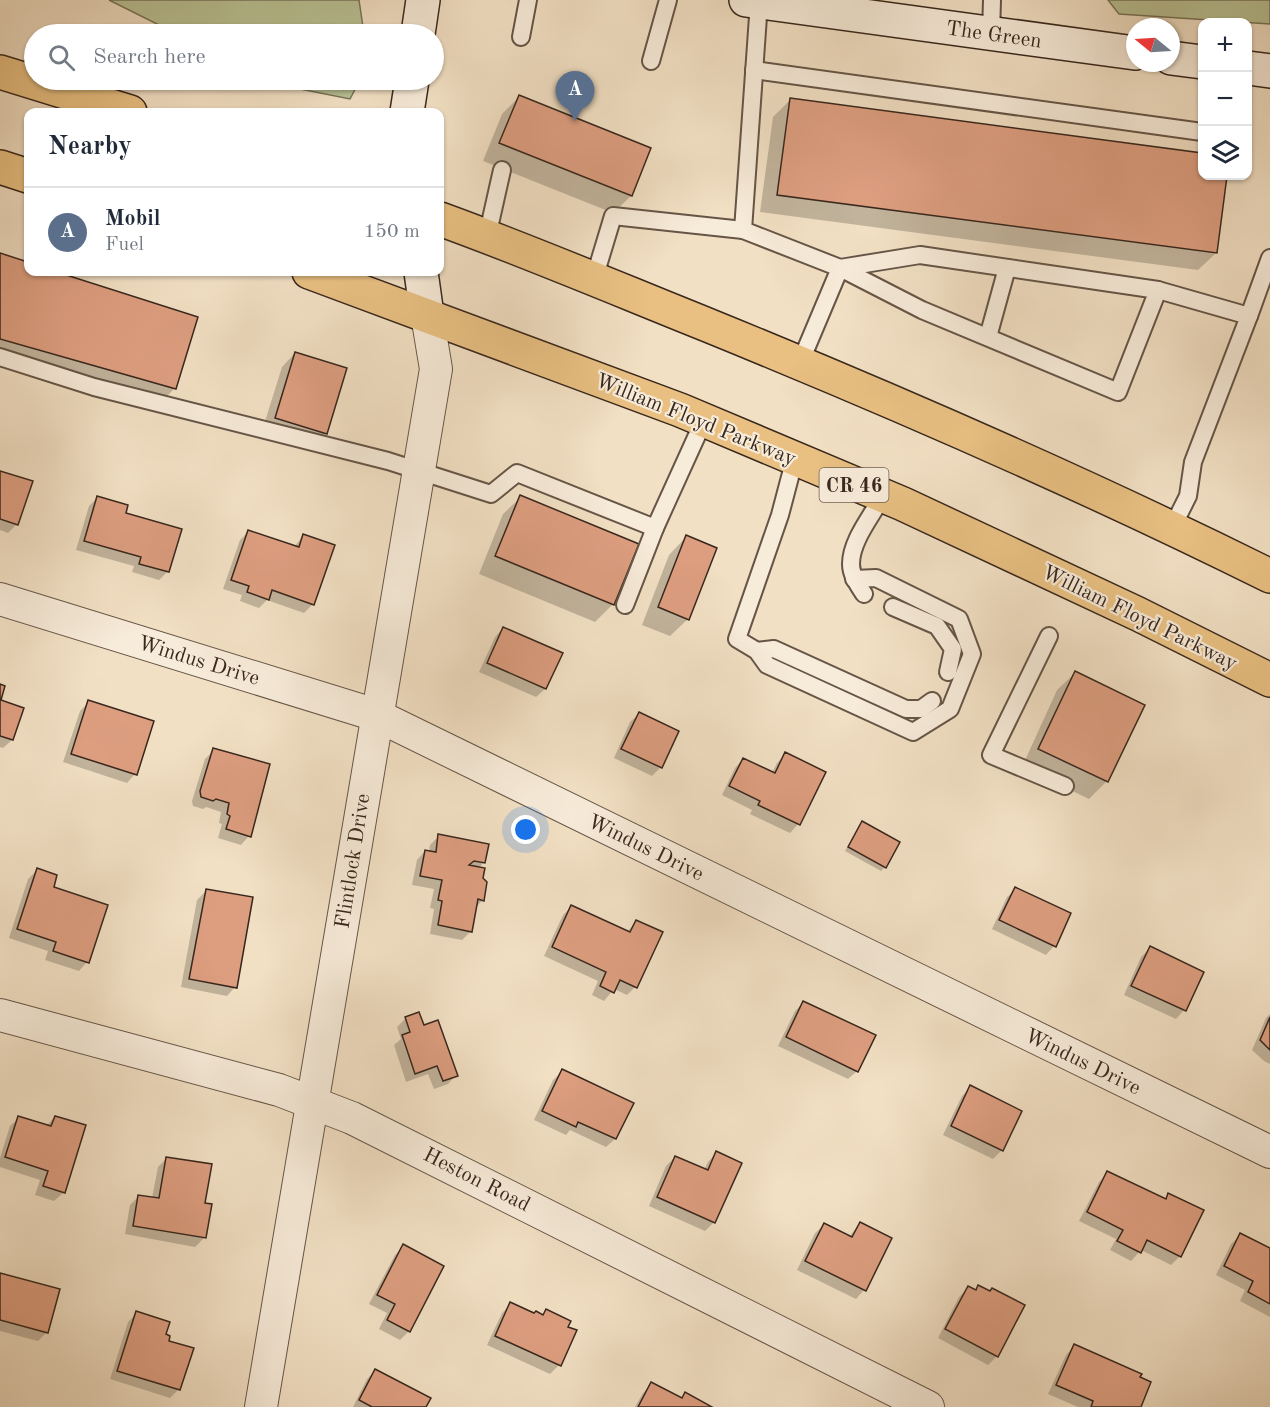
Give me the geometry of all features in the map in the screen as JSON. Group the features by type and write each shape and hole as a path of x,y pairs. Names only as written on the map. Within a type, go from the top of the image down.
{"highway":[{"path":"0,72 24,79"},
{"path":"58,90 117,108"},
{"path":"0,167 24,175"},
{"path":"444,221 594,279 931,419 1172,528 1270,576"},
{"name":"William Floyd Parkway","path":"320,276 704,420 795,458 903,504 1138,614 1270,680"}],"street":[{"path":"419,24 423,0"},
{"name":"The Green","path":"752,1 1126,52"},
{"path":"1180,58 1198,61"},
{"path":"1252,68 1270,70"},
{"path":"408,108 410,90"},
{"path":"422,276 427,315"},
{"name":"Flintlock Drive","path":"261,1407 435,369 427,315"},
{"name":"Windus Drive","path":"0,599 376,715 1270,1152"},
{"name":"Heston Road","path":"0,1015 279,1090 313,1102 392,1136 928,1407"}],"lane":[{"path":"521,37 528,0"},
{"path":"651,62 668,0"},
{"path":"991,33 992,0"},
{"path":"743,231 754,70 752,1"},
{"path":"754,70 1198,131"},
{"path":"487,237 502,170"},
{"path":"594,279 613,216 743,231 840,268 922,310 1118,392 1158,290"},
{"path":"840,268 920,255 1158,290 1249,316"},
{"path":"1172,528 1188,496 1193,462 1269,263"},
{"path":"800,363 840,268"},
{"path":"988,337 1008,268"},
{"path":"0,357 94,387 419,470 491,495 517,473 655,528"},
{"path":"625,605 655,528 704,420"},
{"path":"795,458 780,515 737,639 757,651 767,665 913,732 950,709 972,654 959,619 876,578 854,579"},
{"path":"864,594 854,579 850,566 854,548 882,497"},
{"path":"893,607 937,626 952,649 948,672"},
{"path":"1049,636 991,755 1065,786"},
{"path":"757,651 774,649 906,709 921,709 932,701"}],"green space":[{"path":"109,0 359,0 363,24 157,24"},
{"path":"1108,0 1270,0 1270,24 1252,23 1252,18 1198,19 1119,14"},
{"path":"305,90 355,90 350,99"}],"building":[{"path":"519,95 651,148 632,196 499,143"},
{"path":"790,98 1198,152 1198,180 1226,180 1217,253 777,195"},
{"path":"0,253 24,261 24,276 70,276 198,317 176,389 0,339"},
{"path":"295,352 347,368 327,434 275,418"},
{"path":"0,471 33,481 18,525 0,519"},
{"path":"520,495 639,544 614,605 495,556"},
{"path":"97,496 128,505 126,513 182,529 169,572 139,564 141,557 84,541"},
{"path":"248,530 299,547 303,534 335,545 314,605 272,590 269,600 247,592 249,586 231,580"},
{"path":"686,535 717,548 689,620 658,607"},
{"path":"503,627 563,653 546,689 487,663"},
{"path":"1075,671 1145,705 1108,782 1038,749"},
{"path":"0,684 5,686 1,700 24,708 13,740 0,736"},
{"path":"88,700 154,721 137,775 71,754"},
{"path":"639,712 679,731 662,768 621,749"},
{"path":"213,748 270,764 251,837 226,829 230,816 227,814 229,803 201,797 200,791"},
{"path":"785,752 826,772 800,825 758,805 760,801 729,786 743,758 775,773"},
{"path":"862,821 900,842 886,868 848,847"},
{"path":"438,834 489,844 485,863 474,861 469,865 485,868 483,878 487,882 484,901 478,899 472,932 438,925 442,901 438,900 442,880 420,876 425,850 436,852"},
{"path":"37,868 57,875 54,887 108,905 89,963 53,951 56,942 17,929"},
{"path":"1015,887 1071,913 1056,947 999,920"},
{"path":"206,889 253,897 237,988 189,979"},
{"path":"571,905 630,932 636,920 663,932 637,988 620,980 614,993 600,986 606,972 552,947"},
{"path":"1150,946 1204,972 1186,1011 1131,986"},
{"path":"803,1001 876,1035 858,1072 786,1037"},
{"path":"419,1012 424,1025 438,1020 458,1076 443,1081 437,1066 415,1074 402,1035 410,1032 405,1017"},
{"path":"1270,1017 1270,1050 1260,1040"},
{"path":"562,1069 634,1103 616,1139 578,1122 576,1127 542,1111"},
{"path":"970,1085 1022,1111 1003,1151 951,1126"},
{"path":"18,1116 51,1126 55,1116 86,1125 65,1193 43,1186 48,1171 5,1157"},
{"path":"716,1151 742,1163 715,1223 657,1197 675,1156 708,1170"},
{"path":"166,1157 212,1164 205,1203 212,1204 206,1238 133,1226 138,1195 159,1198"},
{"path":"1107,1171 1166,1199 1168,1193 1204,1210 1181,1257 1147,1240 1141,1253 1117,1241 1123,1230 1087,1212"},
{"path":"860,1222 892,1238 866,1291 805,1261 824,1223 852,1237"},
{"path":"1240,1233 1270,1248 1270,1304 1248,1292 1253,1281 1224,1266"},
{"path":"403,1244 444,1266 410,1332 387,1320 395,1304 377,1295"},
{"path":"0,1273 60,1289 48,1333 0,1320"},
{"path":"978,1285 990,1291 992,1288 1025,1305 998,1357 945,1329 968,1286 976,1290"},
{"path":"510,1302 543,1315 546,1309 571,1321 568,1327 577,1330 561,1366 495,1336"},
{"path":"136,1311 170,1322 166,1334 170,1336 169,1341 194,1348 180,1390 117,1371"},
{"path":"1074,1344 1142,1374 1140,1377 1151,1382 1141,1407 1091,1407 1093,1401 1056,1385"},
{"path":"375,1369 431,1398 426,1407 372,1407 359,1400"},
{"path":"651,1382 682,1398 685,1392 712,1407 638,1407"}],"place":[{"name":"Mobil","path":"575,121"}]}
